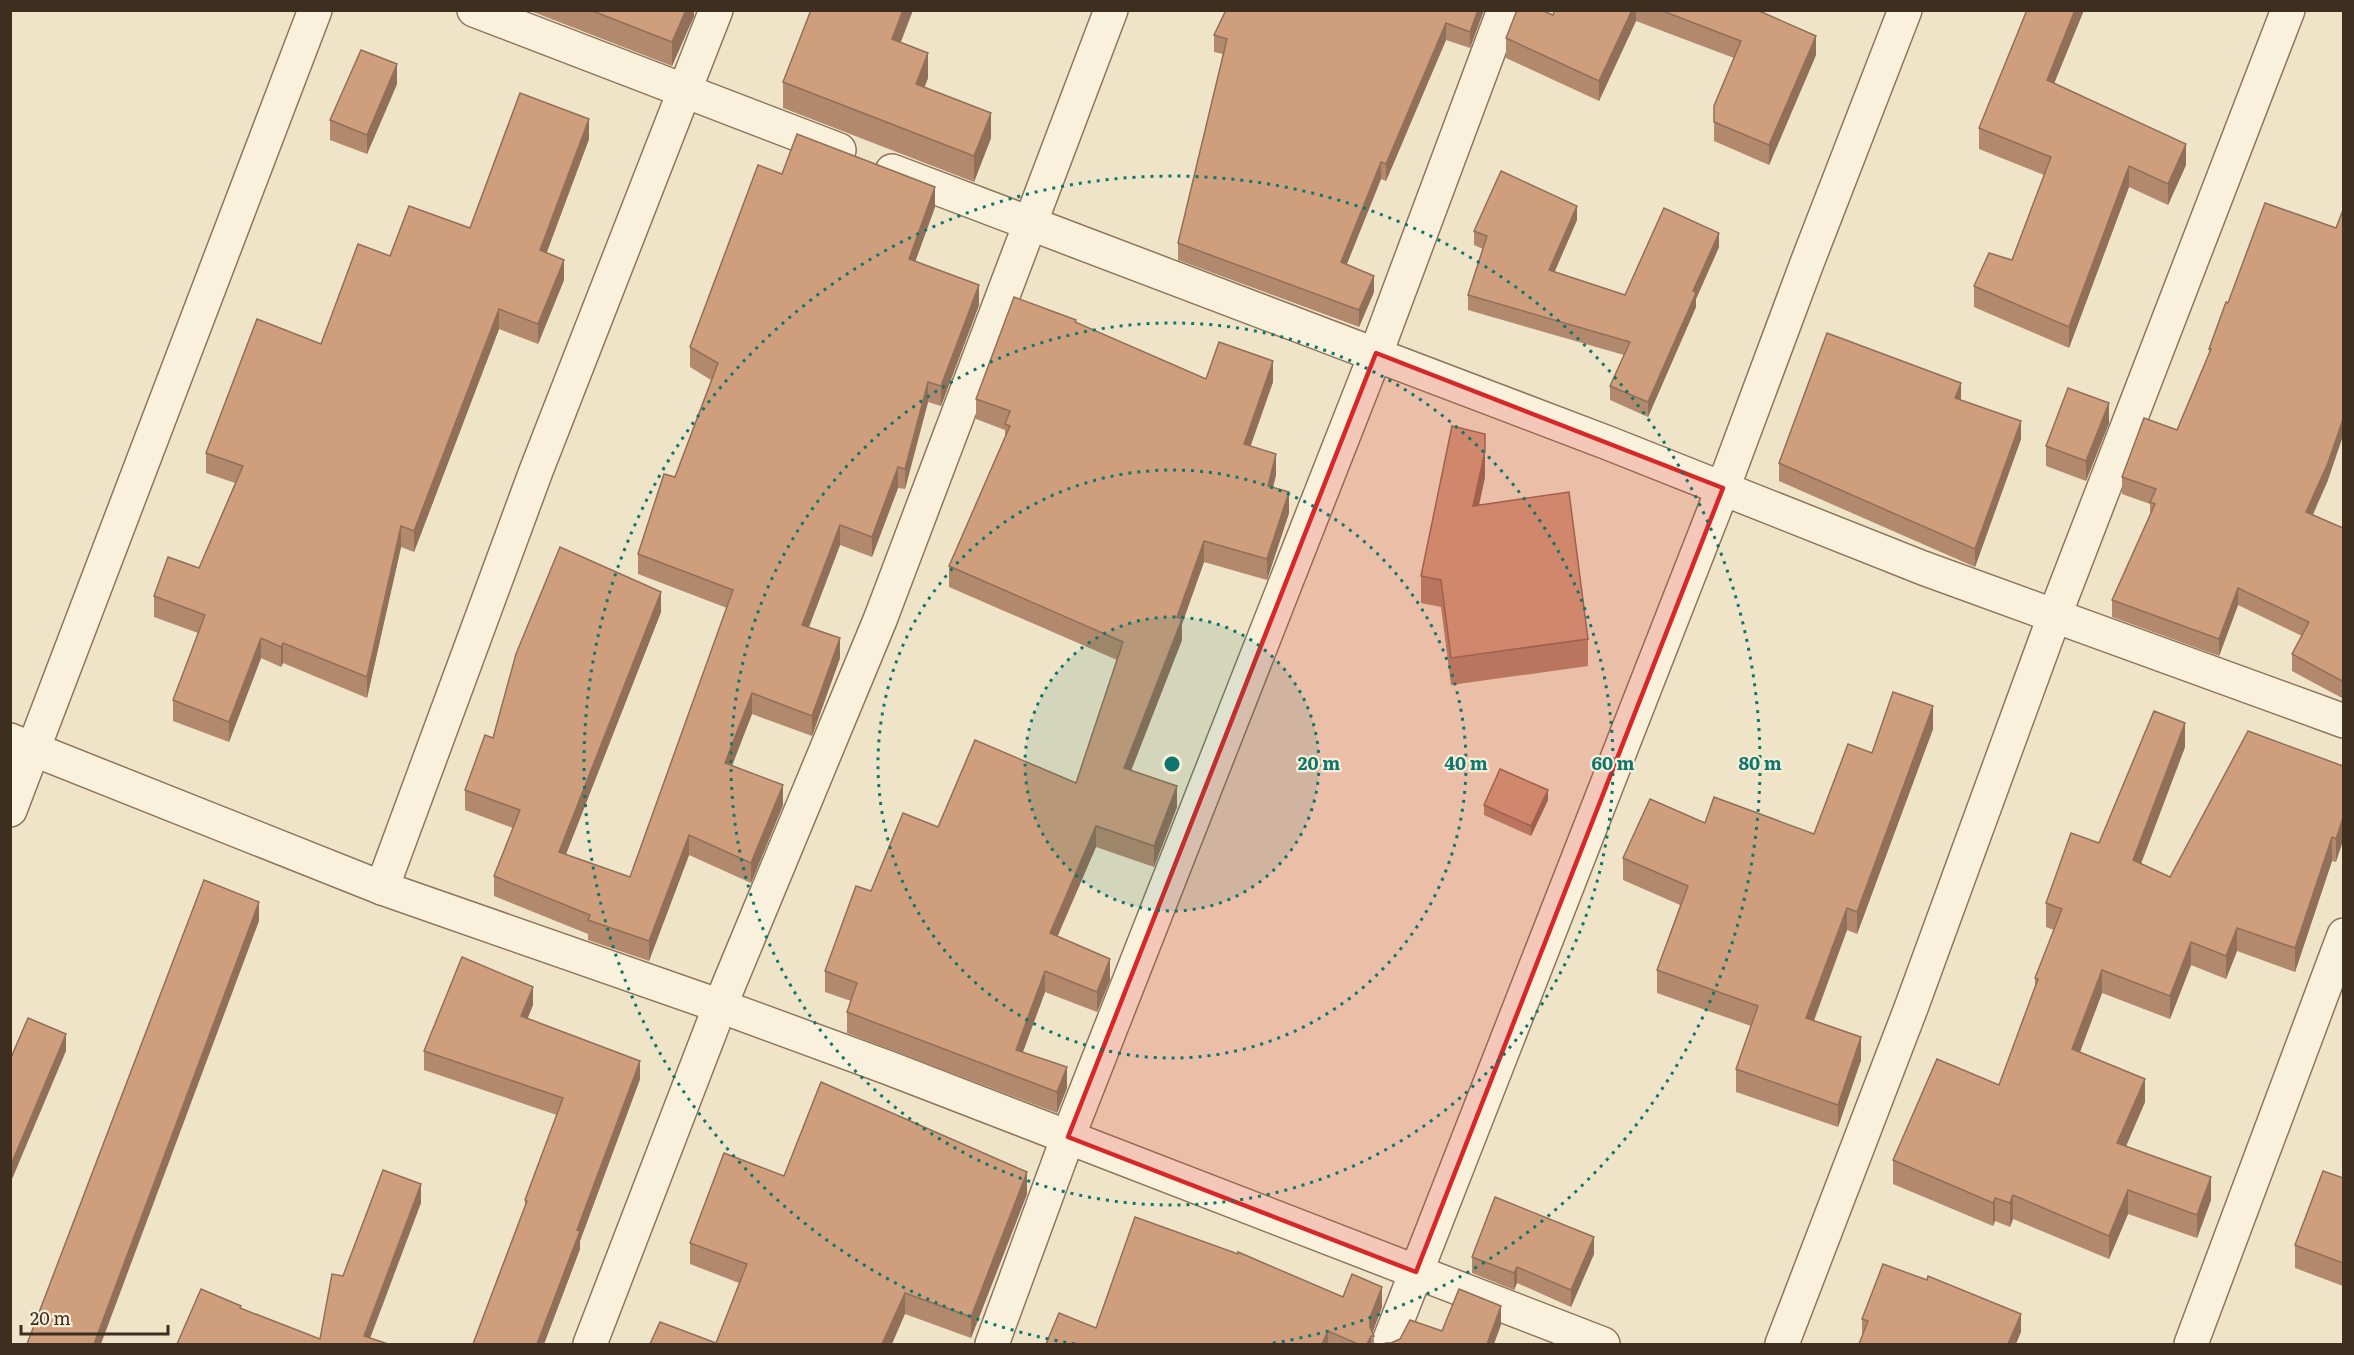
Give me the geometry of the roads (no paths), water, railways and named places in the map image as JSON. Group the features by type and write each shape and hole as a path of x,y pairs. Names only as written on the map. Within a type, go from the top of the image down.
{"street":[{"path":"10,810 22,745 315,10"},
{"path":"474,10 1196,287 1376,353 1923,568 2343,721"},
{"path":"382,888 536,471 716,10"},
{"path":"590,1344 720,1006 880,621 1111,10"},
{"path":"992,1344 1068,1137 1376,353 1504,10"},
{"path":"1388,1344 1723,488 1905,10"},
{"path":"1782,1344 1911,1008 2054,617 2288,10"},
{"path":"22,745 382,888 720,1006 1068,1137 1603,1344"},
{"path":"2191,1344 2343,936"}]}
